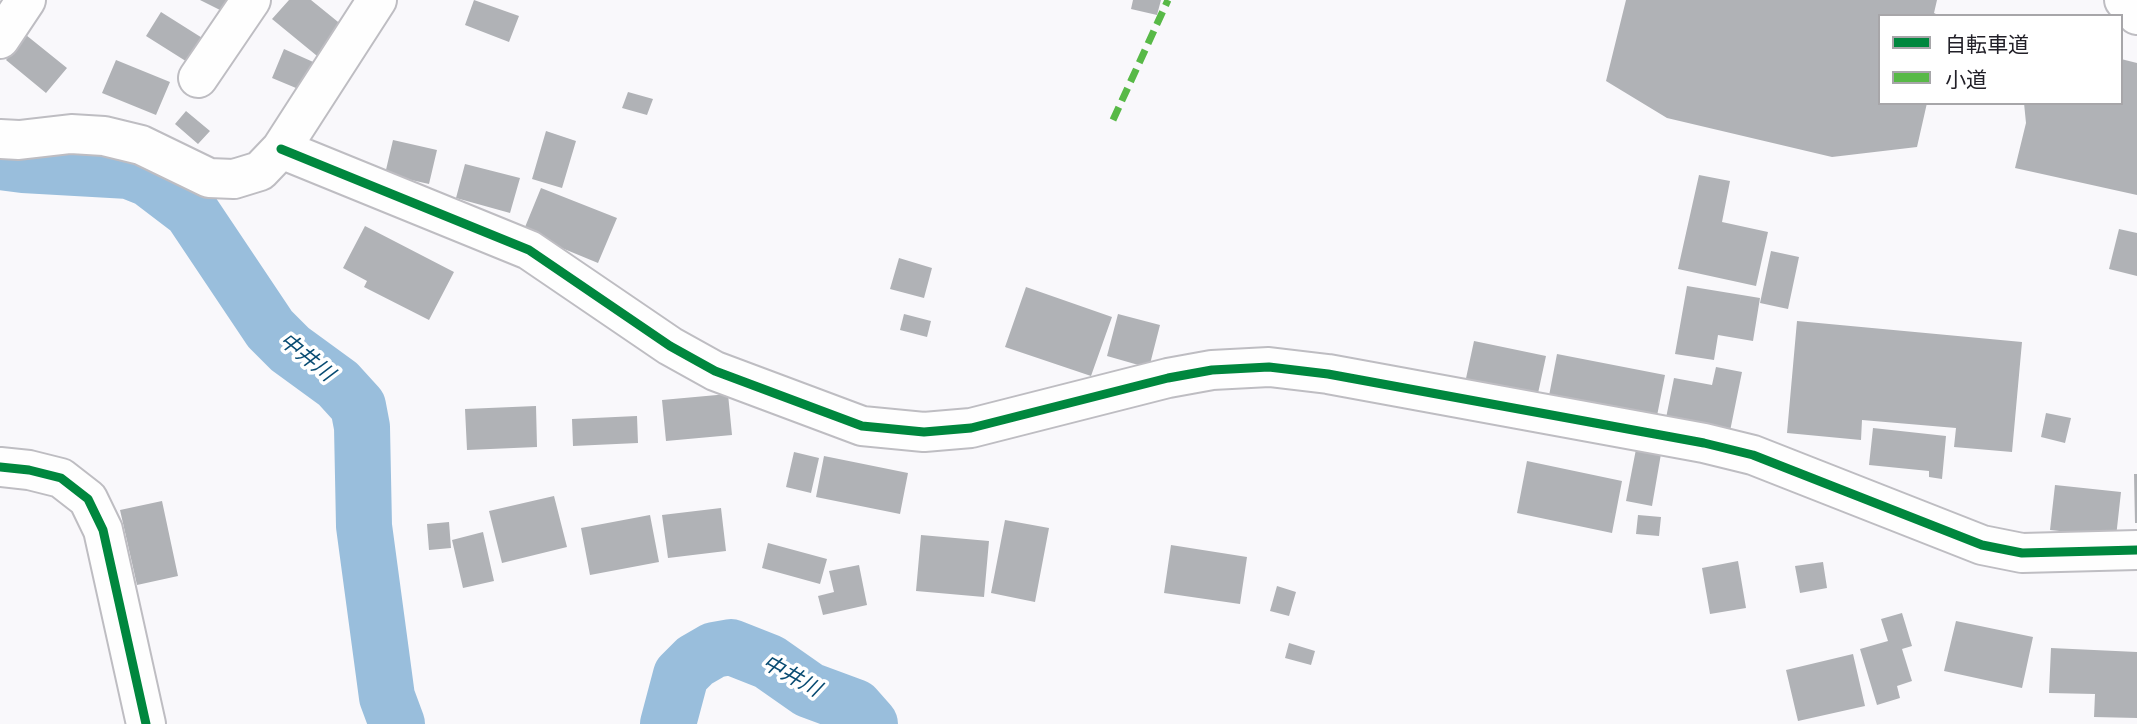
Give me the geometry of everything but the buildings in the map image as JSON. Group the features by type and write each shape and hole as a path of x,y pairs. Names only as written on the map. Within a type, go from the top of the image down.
{"street":[{"path":"0,39 26,0"},
{"path":"198,78 251,0"},
{"path":"0,139 19,140 72,134 104,136 141,145 209,178 234,178 260,171 281,149 377,0"},
{"path":"2124,0 2137,15"},
{"path":"281,149 529,250 670,346 715,372 862,426 924,432 971,428 1190,374 1269,367 1328,374 1704,443 1753,455 1982,545 2022,553 2137,550"},
{"path":"0,467 29,470 61,478 88,499 103,530 146,724"}],"waterway":[{"name":"中井川","path":"0,162 129,171 149,179 191,211 270,329 290,349 338,384 358,406 362,427 364,526 387,697 397,724"},
{"name":"中井川","path":"668,724 681,675 695,661 714,650 731,647 769,662 809,690 855,707 870,724"}],"marked path":[{"path":"1113,120 1168,0"}],"cycle path":[{"path":"281,149 529,250 670,346 715,371 862,426 924,432 971,428 1168,378 1212,370 1269,367 1328,374 1704,443 1753,455 1982,545 2022,553 2137,550"},
{"path":"0,467 29,470 61,478 88,499 103,530 146,724"}]}
